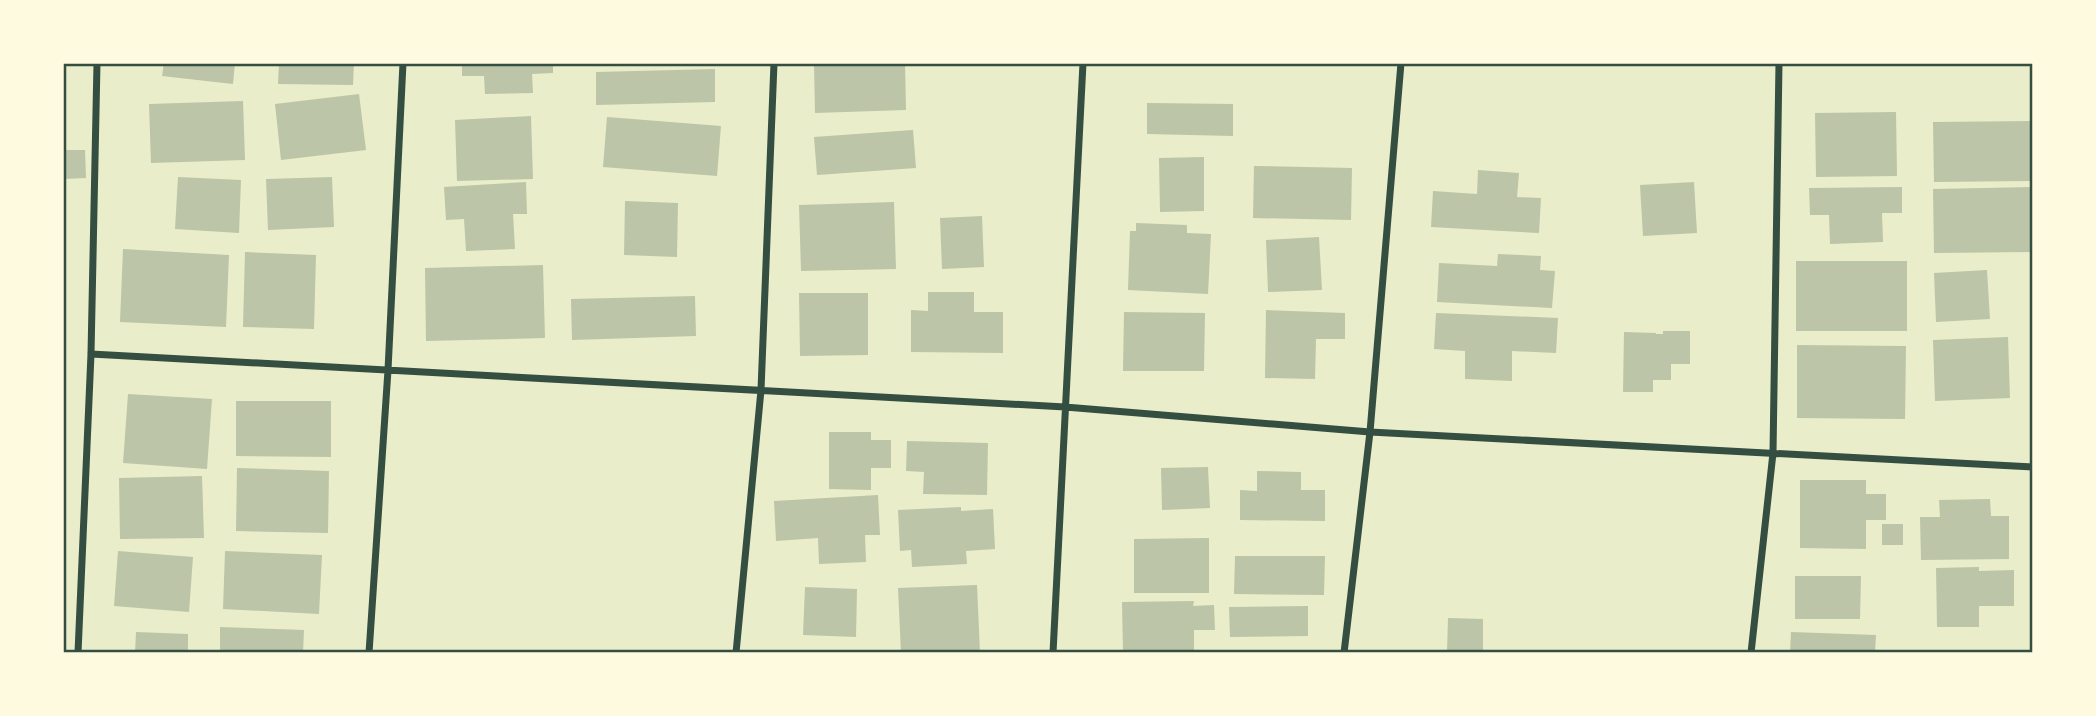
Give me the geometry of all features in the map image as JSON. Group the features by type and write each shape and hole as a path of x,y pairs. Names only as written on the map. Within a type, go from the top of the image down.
{"street":[{"path":"78,653 91,354 97,63"},
{"path":"369,653 388,370 403,63"},
{"path":"736,653 761,390 774,63"},
{"path":"1053,653 1083,63"},
{"path":"1344,653 1370,432 1401,63"},
{"path":"1751,653 1773,453 1779,63"},
{"path":"91,354 1065,407 1370,432 2033,467"}],"building":[{"path":"164,63 235,63 233,84 162,76"},
{"path":"279,63 354,63 353,85 278,84"},
{"path":"462,63 553,63 553,73 532,74 533,93 485,94 484,76 462,76"},
{"path":"814,63 905,63 906,110 815,113"},
{"path":"715,69 715,102 596,105 596,72"},
{"path":"359,94 366,150 281,160 275,104"},
{"path":"243,101 245,160 151,163 149,104"},
{"path":"1147,103 1233,104 1233,136 1147,134"},
{"path":"1896,112 1897,176 1816,177 1815,113"},
{"path":"531,116 533,179 457,181 455,120"},
{"path":"607,117 721,126 717,176 603,167"},
{"path":"2033,121 2033,181 1934,182 1933,122"},
{"path":"913,130 916,168 817,175 814,137"},
{"path":"63,150 85,150 86,178 63,179"},
{"path":"1204,157 1204,211 1160,212 1159,158"},
{"path":"1254,166 1352,168 1351,220 1253,218"},
{"path":"1478,170 1519,173 1517,197 1541,198 1539,233 1431,227 1433,191 1477,194"},
{"path":"178,177 241,180 239,233 175,229"},
{"path":"332,177 334,227 268,230 266,179"},
{"path":"526,182 527,214 513,214 515,249 466,251 464,219 446,220 444,187"},
{"path":"1694,182 1697,233 1643,236 1640,185"},
{"path":"1902,187 1902,213 1882,213 1883,242 1830,244 1829,215 1810,215 1809,188"},
{"path":"2033,187 2033,252 1934,253 1933,189"},
{"path":"625,201 678,203 677,257 624,255"},
{"path":"894,202 896,269 801,271 799,205"},
{"path":"982,216 984,267 942,269 940,218"},
{"path":"1136,223 1187,225 1187,233 1211,234 1208,294 1128,290 1130,231 1136,231"},
{"path":"1319,237 1322,290 1268,292 1266,240"},
{"path":"123,249 229,255 226,327 120,322"},
{"path":"245,252 316,255 314,329 243,327"},
{"path":"1498,254 1541,256 1540,270 1555,271 1552,308 1437,302 1439,263 1497,266"},
{"path":"1796,261 1907,261 1907,331 1796,331"},
{"path":"543,265 545,338 426,341 425,268"},
{"path":"1987,270 1990,319 1936,322 1934,273"},
{"path":"928,292 974,292 974,312 1003,312 1003,353 911,352 911,310 928,311"},
{"path":"799,293 868,293 868,355 800,356"},
{"path":"695,296 696,336 572,340 571,299"},
{"path":"1266,310 1345,313 1345,339 1316,339 1315,379 1265,378"},
{"path":"1124,312 1205,313 1204,371 1123,371"},
{"path":"1436,313 1558,318 1556,353 1512,351 1512,381 1465,379 1465,351 1434,349"},
{"path":"1663,331 1690,331 1690,364 1671,364 1671,380 1653,380 1653,392 1623,392 1624,332 1663,334"},
{"path":"2008,337 2010,398 1935,401 1933,340"},
{"path":"1797,345 1906,346 1905,419 1797,418"},
{"path":"128,394 212,399 207,469 123,463"},
{"path":"236,401 331,401 331,457 236,456"},
{"path":"829,432 871,432 871,440 891,440 891,468 871,468 871,490 829,489"},
{"path":"907,441 988,443 987,495 923,494 924,472 906,471"},
{"path":"1208,467 1210,508 1162,510 1161,468"},
{"path":"237,468 329,471 328,533 236,531"},
{"path":"1257,471 1301,472 1301,490 1325,490 1325,521 1240,520 1240,490 1257,491"},
{"path":"202,476 204,538 120,539 119,478"},
{"path":"1800,480 1866,480 1866,494 1886,494 1886,520 1866,520 1866,549 1800,548"},
{"path":"878,495 880,535 865,535 866,562 819,564 818,538 776,541 774,501"},
{"path":"1990,499 1991,516 2009,516 2009,559 1921,560 1920,517 1940,517 1939,500"},
{"path":"961,507 961,511 993,509 995,549 966,551 967,564 912,567 911,550 900,551 898,510"},
{"path":"1882,524 1903,524 1903,545 1882,545"},
{"path":"1209,538 1209,593 1134,593 1134,539"},
{"path":"118,551 193,557 189,612 114,606"},
{"path":"225,551 322,555 319,614 223,609"},
{"path":"1235,556 1325,556 1324,595 1234,594"},
{"path":"1979,567 1979,571 2014,570 2014,606 1979,606 1979,627 1937,627 1936,568"},
{"path":"1795,576 1861,576 1860,619 1795,619"},
{"path":"977,585 980,653 901,653 898,588"},
{"path":"805,587 857,589 856,637 803,635"},
{"path":"1194,601 1193,606 1214,605 1215,630 1194,630 1194,653 1123,653 1122,602"},
{"path":"1308,606 1308,636 1230,637 1229,607"},
{"path":"1448,618 1483,619 1483,653 1447,653"},
{"path":"220,627 304,630 303,653 220,653"},
{"path":"136,632 188,634 188,653 135,653"},
{"path":"1791,632 1876,635 1875,653 1790,653"}]}
